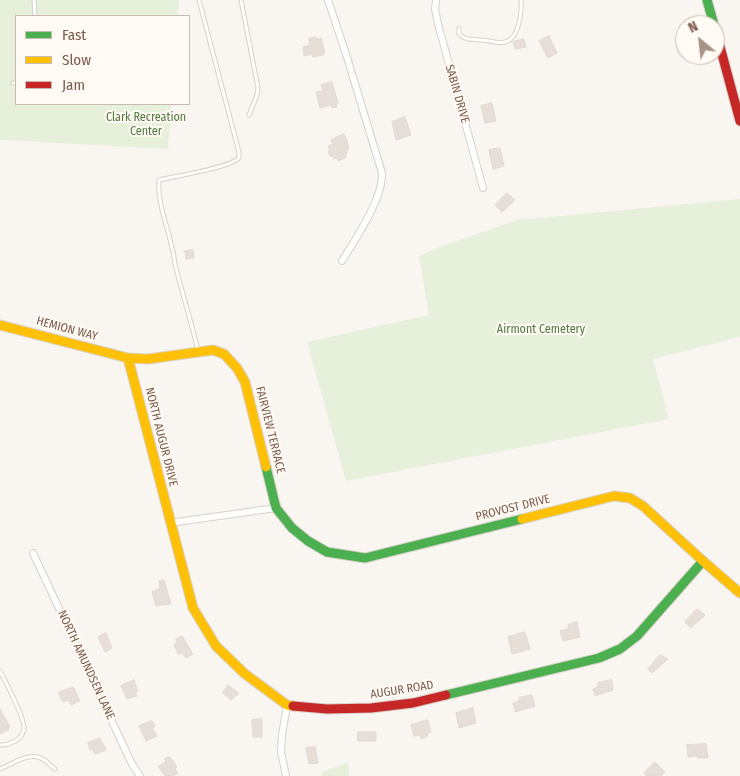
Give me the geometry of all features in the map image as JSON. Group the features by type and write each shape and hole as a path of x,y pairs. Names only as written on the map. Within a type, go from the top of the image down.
{"street":[{"path":"328,0 382,173 381,188 378,196 342,261"},
{"name":"SABIN DRIVE","path":"436,0 435,9 438,24 483,188"},
{"path":"707,0 711,15"},
{"path":"725,65 740,121"},
{"name":"HEMION WAY","path":"0,325 128,358"},
{"name":"FAIRVIEW TERRACE","path":"128,358 148,359 213,350 224,354 237,368 245,382 276,508"},
{"name":"NORTH AUGUR DRIVE","path":"128,358 170,523"},
{"name":"PROVOST DRIVE","path":"276,508 292,528 308,541 327,552 365,558 614,496 630,498 643,506 702,562 740,593"},
{"path":"276,508 170,523 193,608 216,646 245,674 287,705 282,735 282,752 286,776"},
{"name":"NORTH AMUNDSEN LANE","path":"33,553 132,764 140,776"},
{"name":"AUGUR ROAD","path":"287,705 327,709 371,708 413,703 599,658 620,649 637,636 702,562"}],"lane":[{"path":"34,0 35,15"},
{"path":"199,0 239,152 239,158 225,166 159,180 159,196 199,352"},
{"path":"241,0 258,88 249,115"},
{"path":"459,28 459,34 466,39 506,42 516,34 520,18 521,0"},
{"path":"0,671 20,714 24,728 18,739 11,744 0,745"},
{"path":"0,770 25,758 33,757 39,758 55,769"}],"green space":[{"name":"Clark Recreation Center","path":"0,0 179,0 178,15 15,15 15,105 172,105 168,149 0,140"},
{"name":"Airmont Cemetery","path":"740,199 740,337 653,359 669,419 346,481 307,342 429,315 419,256 517,220"},
{"path":"348,762 349,776 322,776 321,773"}],"building":[{"path":"549,36 557,53 548,58 539,41"},
{"path":"316,37 317,39 321,38 325,53 313,57 312,54 304,56 303,47 310,45 309,39"},
{"path":"524,39 526,47 515,49 513,42"},
{"path":"332,82 338,103 336,104 337,107 332,108 331,105 320,108 316,92 323,91 321,85"},
{"path":"492,103 496,121 485,123 481,106"},
{"path":"405,117 411,135 396,140 392,122"},
{"path":"344,134 349,149 346,150 346,157 339,161 337,158 331,157 328,152 330,151 328,146 333,144 331,140"},
{"path":"500,148 504,166 493,169 489,150"},
{"path":"507,193 515,200 502,212 495,205"},
{"path":"193,250 194,258 186,259 185,251"},
{"path":"164,580 171,604 156,606 152,592 160,588 159,581"},
{"path":"697,609 705,615 691,628 685,622"},
{"path":"577,622 580,637 563,641 560,631 568,629 568,625"},
{"path":"525,632 530,649 512,654 508,637"},
{"path":"106,633 112,648 105,652 98,637"},
{"path":"182,636 193,654 186,658 182,653 179,655 174,645 177,642 176,639"},
{"path":"660,655 668,659 652,673 648,669"},
{"path":"134,680 138,691 135,692 137,696 127,699 121,686"},
{"path":"612,680 613,690 595,696 593,689 598,687 598,683"},
{"path":"228,685 239,693 231,700 223,693"},
{"path":"73,687 80,701 71,705 68,700 63,702 58,693"},
{"path":"532,695 535,706 515,712 513,703 519,701 519,698"},
{"path":"473,708 476,723 459,728 456,713"},
{"path":"0,709 10,727 8,728 9,730 0,734"},
{"path":"262,719 262,737 253,737 252,720"},
{"path":"428,720 431,732 427,733 428,736 421,739 420,735 414,736 411,725"},
{"path":"152,721 155,726 152,728 157,736 146,741 139,726"},
{"path":"358,732 376,732 376,741 358,741"},
{"path":"100,738 106,750 95,754 93,749 90,750 88,743"},
{"path":"706,744 708,758 688,757 687,745"},
{"path":"315,747 318,763 309,764 306,748"},
{"path":"170,757 177,767 175,769 178,773 173,776 165,776 158,766 166,762 165,759"},
{"path":"655,762 665,772 661,776 647,776 644,773"}],"traffic: fast":[{"path":"707,0 711,15"},
{"path":"266,467 276,508 292,528 308,541 327,552 365,558 522,519"},
{"path":"446,695 599,658 620,649 637,636 703,561"}],"traffic: slow":[{"path":"0,325 128,358 148,359 213,350 224,354 237,368 245,382 266,467"},
{"path":"128,358 193,608 216,646 245,674 287,705 293,706"},
{"path":"522,519 614,496 630,498 643,506 740,593"}],"traffic: jam":[{"path":"725,65 740,121"},
{"path":"293,706 327,709 371,708 413,703 446,695"}]}
